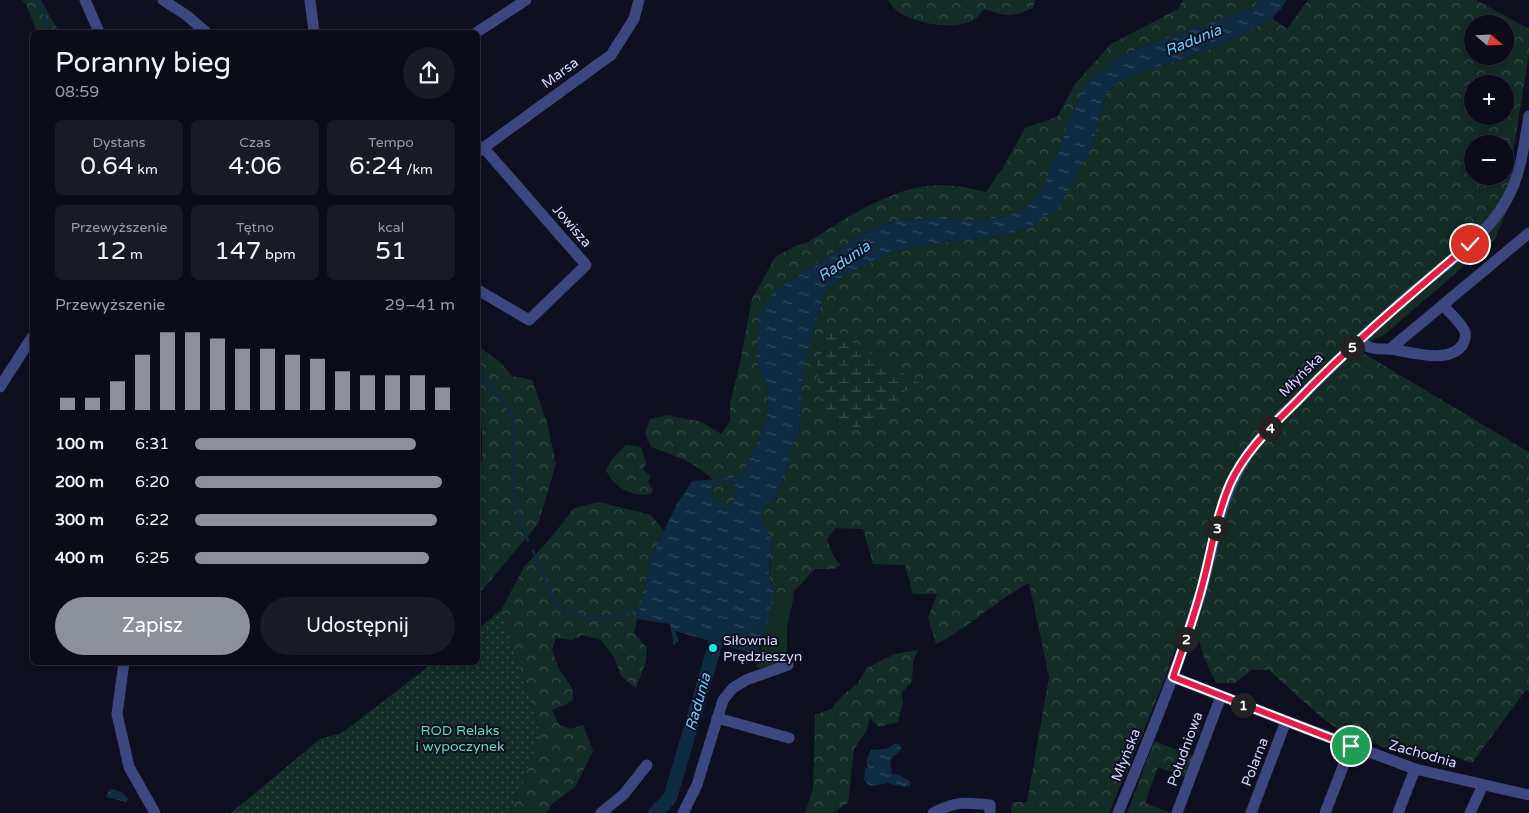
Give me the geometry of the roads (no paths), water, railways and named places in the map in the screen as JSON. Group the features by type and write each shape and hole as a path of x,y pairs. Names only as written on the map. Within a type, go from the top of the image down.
{"street":[{"path":"85,0 98,30"},
{"path":"163,0 186,15 204,30"},
{"path":"310,0 314,30"},
{"path":"480,30 526,0"},
{"name":"Marsa","path":"480,150 611,55 634,19 639,0"},
{"name":"Młyńska","path":"1118,813 1173,677 1203,582 1230,484 1244,459 1264,434 1315,382 1359,340 1470,244 1491,222 1506,201 1515,183 1529,116"},
{"name":"Jowisza","path":"480,150 586,266 529,320 480,291"},
{"path":"1390,349 1529,233"},
{"path":"1359,340 1366,347 1378,349 1390,349 1433,356 1450,354 1459,350 1465,340 1465,332 1443,305"},
{"path":"0,387 30,340"},
{"path":"124,665 117,714 129,767 156,813"},
{"path":"683,813 697,784 723,700 733,688 746,680 788,666"},
{"name":"Zachodnia","path":"1173,677 1286,722 1415,769 1529,795"},
{"name":"Południowa","path":"1177,813 1220,696"},
{"path":"717,718 789,738"},
{"name":"Polarna","path":"1252,813 1286,722"},
{"path":"1325,813 1351,746"},
{"path":"601,813 624,794 647,765"},
{"path":"1398,813 1415,769"},
{"path":"1470,813 1483,785"},
{"path":"933,813 956,803 973,803 990,805 990,813"}],"water":[{"path":"1259,0 1286,0 1282,8 1272,18 1222,45 1121,80 1106,94 1092,146 1057,211 1043,217 1029,228 1006,235 918,245 892,253 848,273 823,295 803,373 799,434 792,446 783,484 778,488 776,500 765,504 763,511 762,521 770,534 771,540 772,549 769,575 773,590 758,655 675,631 679,641 673,645 670,624 637,619 651,558 677,504 692,481 731,478 745,471 767,418 768,389 756,358 760,314 774,291 869,230 899,220 941,219 981,221 1010,215 1031,204 1044,185 1080,95 1090,81 1114,61 1132,51 1254,7","holes":["727,481 734,483 737,496 727,511 723,502 715,504 712,498 712,490 717,483"]},
{"path":"896,743 900,745 901,749 890,761 892,774 899,775 911,782 910,786 904,787 887,783 875,786 869,785 864,780 865,768 868,767 866,761 871,750 886,749"},
{"path":"113,789 123,793 128,799 126,802 106,797 109,790"}],"waterway":[{"path":"34,0 43,11 49,30"},
{"path":"480,373 514,417 515,501 528,541"},
{"path":"533,551 556,605 589,619 621,615 640,607"},
{"name":"Radunia","path":"655,813 670,798 721,625"}],"place":[{"name":"Siłownia Prędzieszyn","path":"713,648"}],"park label":[{"name":"ROD Relaks i wypoczynek","path":"460,738"}]}
